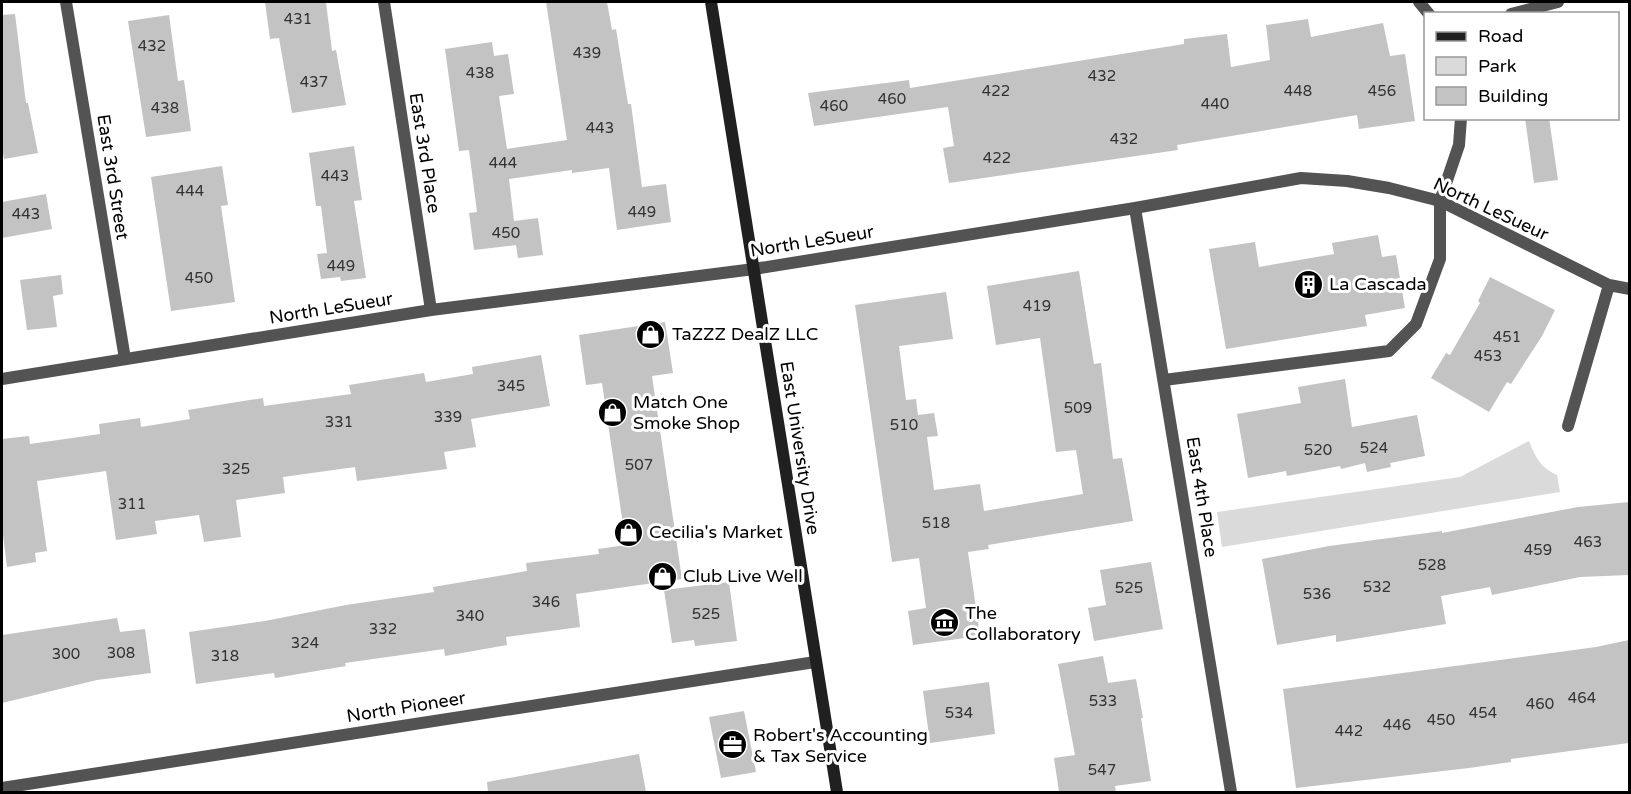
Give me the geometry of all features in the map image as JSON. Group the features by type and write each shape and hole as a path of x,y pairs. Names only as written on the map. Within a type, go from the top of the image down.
{"main road":[{"name":"East University Drive","path":"711,2 837,792"}],"street":[{"name":"East 3rd Street","path":"66,2 125,359"},
{"name":"East 3rd Place","path":"384,2 431,310"},
{"path":"1518,12 1558,2"},
{"path":"1164,380 1389,351 1416,324 1440,259 1440,201 1459,145 1461,120"},
{"name":"North LeSueur","path":"2,379 431,310 754,268 1135,208 1302,178 1347,181 1389,188 1440,201 1609,285 1629,289"},
{"name":"East 4th Place","path":"1135,208 1231,792"},
{"path":"1568,426 1609,285"},
{"name":"North Pioneer","path":"2,788 815,662"}],"green space":[{"path":"1529,441 1539,461 1557,475 1560,492 1222,547 1217,512 1460,477"}],"building":[{"path":"265,2 326,2 332,51 336,50 346,105 292,113 279,38 270,39"},
{"path":"546,2 607,2 612,30 616,29 628,104 631,104 642,187 666,184 671,222 617,230 609,168 572,173 572,170 509,179 514,221 538,218 543,255 518,258 516,245 474,250 469,213 477,212 469,150 459,151 445,49 492,42 494,56 508,54 514,94 499,96 507,149 567,140"},
{"path":"15,14 26,103 28,103 38,153 4,159 2,146 2,15"},
{"path":"169,15 178,81 184,80 191,131 146,137 128,21"},
{"path":"1308,19 1311,37 1383,23 1390,56 1405,54 1415,121 1359,129 1357,115 1177,145 1178,150 949,183 943,148 954,146 948,107 814,126 808,93 909,80 910,88 1184,44 1184,39 1227,34 1231,67 1270,60 1266,25"},
{"path":"1525,120 1549,120 1558,180 1534,183"},
{"path":"354,146 362,200 354,201 366,278 341,281 340,277 321,279 317,254 327,253 321,206 316,206 309,153"},
{"path":"222,166 228,205 221,206 235,302 171,311 151,177"},
{"path":"46,194 52,229 2,238 2,202"},
{"name":"La Cascada","path":"1378,235 1382,257 1396,255 1405,308 1365,315 1367,326 1226,349 1209,249 1255,242 1259,267 1334,254 1332,243"},
{"path":"1079,271 1094,364 1101,363 1113,459 1122,458 1133,521 988,545 989,549 968,552 980,636 913,645 908,611 926,608 919,558 892,562 855,305 946,292 953,339 899,346 906,400 916,399 918,415 934,413 938,436 927,437 934,490 980,484 984,511 1083,494 1076,450 1056,452 1040,338 996,345 987,286"},
{"path":"61,275 63,294 53,296 57,327 27,330 20,280"},
{"path":"1490,277 1555,310 1542,336 1511,384 1507,382 1489,412 1431,378 1446,353 1450,355 1480,303 1478,301"},
{"path":"665,322 673,373 652,376 682,579 576,594 580,627 506,637 507,645 445,656 444,649 345,663 346,666 275,678 274,673 196,684 189,632 434,592 433,587 527,571 526,563 599,554 598,549 626,545 602,383 586,385 579,335"},
{"path":"541,355 550,406 471,419 476,447 444,452 447,469 357,481 355,467 283,477 285,493 236,500 241,537 204,542 199,515 155,521 157,534 116,540 106,471 37,481 47,551 35,553 36,562 7,567 2,527 2,439 29,436 30,444 100,434 99,424 140,418 141,427 190,419 188,410 263,398 264,406 351,394 349,385 424,373 426,382 473,374 472,367"},
{"path":"1345,379 1352,427 1417,415 1425,456 1390,463 1391,467 1367,472 1365,463 1341,469 1340,466 1287,476 1286,471 1248,478 1237,414 1301,403 1298,387"},
{"path":"1629,502 1629,575 1580,577 1492,595 1490,587 1441,596 1446,624 1336,642 1336,635 1277,645 1262,559 1329,546 1442,531 1442,533 1578,507"},
{"path":"1151,562 1163,629 1094,641 1088,608 1106,605 1100,570"},
{"path":"729,582 737,641 695,646 694,640 672,643 664,590"},
{"path":"117,618 120,632 145,629 151,673 97,680 2,703 2,635"},
{"path":"1629,640 1629,743 1511,759 1511,762 1469,768 1296,788 1283,689 1596,647"},
{"path":"1103,656 1108,683 1136,679 1151,781 1115,786 1116,792 1059,792 1054,758 1075,755 1058,664"},
{"path":"989,682 995,734 930,743 923,691"},
{"name":"Robert's Accounting & Tax Service","path":"744,711 756,772 721,778 709,717"},
{"path":"639,754 646,792 488,792 487,782"}],"place":[{"name":"La Cascada","path":"1308,284"},
{"name":"TaZZZ DealZ LLC","path":"651,334"},
{"name":"Match One Smoke Shop","path":"612,412"},
{"name":"Cecilia's Market","path":"628,532"},
{"name":"Club Live Well","path":"662,576"},
{"name":"The Collaboratory","path":"944,623"},
{"name":"Robert's Accounting & Tax Service","path":"732,745"}]}
